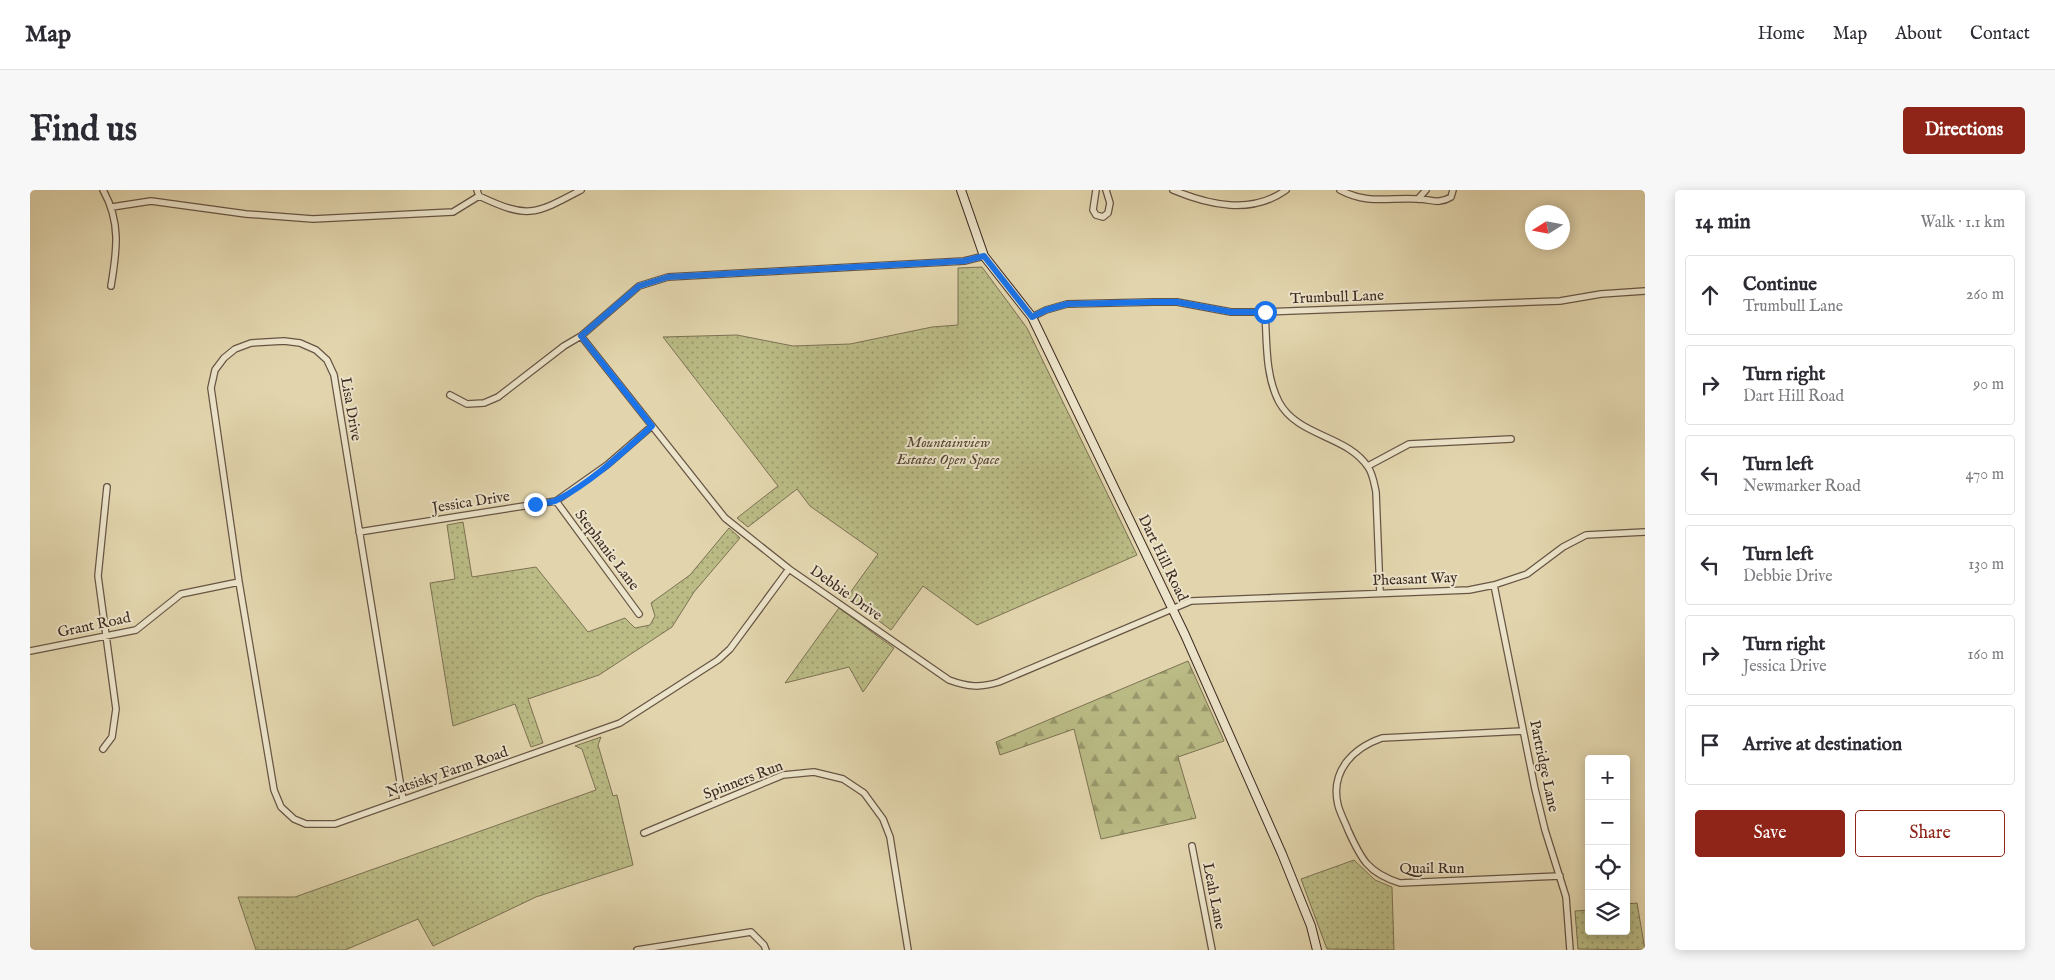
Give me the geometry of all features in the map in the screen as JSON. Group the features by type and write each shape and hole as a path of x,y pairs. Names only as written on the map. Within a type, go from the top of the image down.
{"main road":[{"name":"Dart Hill Road","path":"961,190 984,256 1032,317 1172,608 1282,854 1311,926 1317,950"}],"street":[{"path":"103,190 112,207 115,220 116,260 111,286"},
{"path":"112,207 151,201 246,214 313,219 453,212 478,193 505,208 520,212 545,209 581,190"},
{"path":"1096,190 1093,210 1096,216 1103,217 1108,213 1110,203 1106,190"},
{"path":"1173,190 1219,205 1240,206 1258,203 1286,190"},
{"path":"1340,190 1366,199 1389,201 1418,199 1432,202 1444,202 1451,196 1453,190"},
{"path":"1418,199 1426,190"},
{"path":"450,395 468,404 484,403 498,397 564,346 581,336 639,286 668,277 964,261 984,256"},
{"name":"Trumbull Lane","path":"1032,317 1046,310 1067,304 1177,302 1231,312 1265,312 1560,302 1601,294 1645,291"},
{"path":"1265,312 1269,373 1280,404 1299,424 1355,454 1368,466 1376,492 1380,594"},
{"name":"Debbie Drive","path":"581,336 725,518 789,569 949,680 967,687 984,687 1172,608"},
{"name":"Lisa Drive","path":"240,582 211,388 215,370 235,349 251,343 284,341 300,343 316,350 327,360 334,375 403,800"},
{"name":"Jessica Drive","path":"359,532 556,501 607,465 652,426"},
{"path":"1368,466 1409,444 1511,439"},
{"path":"103,749 112,737 116,708 98,576 107,487"},
{"name":"Stephanie Lane","path":"556,501 639,614"},
{"name":"Pheasant Way","path":"1172,608 1191,601 1212,598 1469,590 1494,585 1527,574 1563,547 1586,535 1645,532"},
{"name":"Natsisky Farm Road","path":"240,582 274,790 281,807 294,819 306,824 320,826 335,824 613,725 635,715 718,660 730,649 789,569"},
{"name":"Grant Road","path":"30,651 136,630 181,594 240,582"},
{"name":"Partridge Lane","path":"1494,585 1545,830 1566,897 1570,950"},
{"name":"Quail Run","path":"1523,731 1382,738 1367,743 1353,752 1343,768 1337,786 1338,805 1366,864 1382,877 1400,883 1560,876"},
{"name":"Spinners Run","path":"644,833 783,776 814,772 843,779 864,792 883,818 890,837 908,950"},
{"name":"Leah Lane","path":"1192,846 1212,950"},
{"path":"637,950 750,932 764,945 766,950"}],"green space":[{"name":"Mountainview Estates Open Space","path":"982,267 1027,328 1137,555 977,625 923,586 891,630 847,597 878,554 810,506 797,489 748,527 737,518 778,486 663,337 737,335 793,346 850,344 932,327 958,325 958,268"},
{"path":"463,522 472,577 536,567 588,632 625,618 635,628 650,625 655,616 651,603 690,575 729,528 740,538 694,592 672,627 599,675 528,699 543,743 531,747 515,704 453,726 430,583 455,579 447,525"},
{"path":"839,608 894,648 863,692 849,667 785,683"},
{"path":"1188,661 1224,741 1178,757 1196,818 1101,839 1074,729 1000,755 996,742"},
{"path":"601,737 598,745 613,796 617,795 633,865 536,897 433,946 418,919 345,950 256,950 238,897 295,897 596,790 582,749 575,746"},
{"path":"1354,860 1375,880 1392,887 1394,950 1327,949 1301,879"},
{"path":"1637,903 1645,950 1578,949 1575,911 1585,910 1585,935 1630,935 1630,904"}],"route":[{"path":"535,504 556,501 607,465 652,426 581,336 639,286 668,277 964,261 984,256 1032,317 1046,310 1067,304 1154,302 1177,302 1231,312 1265,312"}]}
